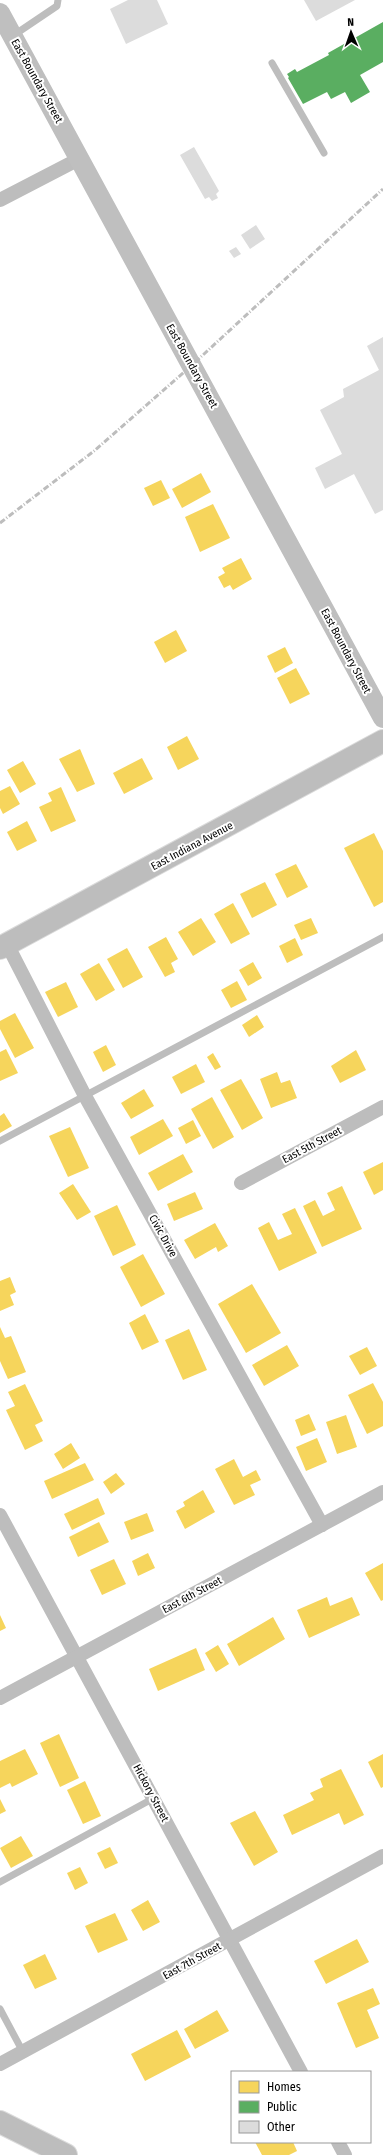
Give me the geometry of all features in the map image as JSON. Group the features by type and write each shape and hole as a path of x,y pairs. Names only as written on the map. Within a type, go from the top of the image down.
{"main road":[{"name":"East Indiana Avenue","path":"4,946 383,742"},
{"path":"0,2122 66,2155"}],"street":[{"name":"East Boundary Street","path":"0,13 383,718"},
{"path":"0,200 79,159"},
{"name":"Civic Drive","path":"4,946 85,1096 322,1525"},
{"name":"East 5th Street","path":"241,1183 383,1107"},
{"name":"East 6th Street","path":"0,1698 383,1492"},
{"name":"Hickory Street","path":"0,1515 300,2071"},
{"name":"East 7th Street","path":"0,2064 383,1856"},
{"path":"339,2143 345,2155"}],"lane":[{"path":"12,36 57,6 58,0"},
{"path":"272,63 324,153"},
{"path":"0,1141 383,937"},
{"path":"0,1882 154,1798"},
{"path":"0,2009 23,2052"}],"building: Homes":[{"path":"201,473 211,492 182,508 172,489"},
{"path":"161,480 170,498 153,506 144,488"},
{"path":"213,504 230,538 200,552 185,517"},
{"path":"241,558 252,579 233,590 230,585 224,588 218,577 225,573 222,568"},
{"path":"176,630 187,651 165,663 154,642"},
{"path":"285,647 293,663 275,673 267,656"},
{"path":"296,668 310,694 290,704 277,678"},
{"path":"187,736 199,759 178,770 167,747"},
{"path":"80,749 95,784 77,792 59,759"},
{"path":"142,758 153,779 124,794 113,773"},
{"path":"23,761 36,784 20,793 7,770"},
{"path":"10,786 20,804 3,814 0,808 0,791"},
{"path":"61,787 76,821 51,832 39,807 52,801 48,793"},
{"path":"27,821 37,841 17,851 7,832"},
{"path":"374,833 383,851 383,902 374,907 344,848"},
{"path":"296,864 308,887 287,898 275,874"},
{"path":"265,882 277,905 252,918 240,894"},
{"path":"233,903 250,934 231,944 214,914"},
{"path":"201,918 216,942 193,956 178,932"},
{"path":"311,918 318,933 301,940 294,925"},
{"path":"166,937 178,959 171,963 175,972 165,977 148,947"},
{"path":"295,938 303,955 287,963 279,946"},
{"path":"127,948 143,977 123,988 107,959"},
{"path":"253,962 262,978 248,986 239,970"},
{"path":"99,963 115,990 96,1001 80,974"},
{"path":"237,981 247,1000 231,1008 221,990"},
{"path":"66,982 78,1007 58,1017 45,992"},
{"path":"15,1013 34,1048 15,1058 0,1029 0,1021"},
{"path":"257,1015 264,1027 249,1037 242,1025"},
{"path":"106,1045 116,1065 103,1072 93,1052"},
{"path":"6,1049 18,1073 0,1081 0,1052"},
{"path":"356,1050 366,1070 340,1083 331,1066"},
{"path":"213,1053 221,1067 215,1070 207,1057"},
{"path":"196,1064 205,1082 181,1094 172,1077"},
{"path":"277,1072 281,1083 290,1080 297,1098 271,1108 260,1079"},
{"path":"241,1079 263,1118 242,1130 220,1090"},
{"path":"144,1089 154,1106 131,1119 121,1103"},
{"path":"212,1097 234,1137 213,1149 191,1109"},
{"path":"4,1113 12,1126 0,1133 0,1116"},
{"path":"163,1119 173,1136 139,1155 130,1137"},
{"path":"193,1120 201,1136 186,1144 178,1128"},
{"path":"70,1127 89,1168 68,1177 49,1136"},
{"path":"183,1154 193,1172 158,1191 148,1173"},
{"path":"383,1162 383,1190 374,1195 363,1172"},
{"path":"73,1184 91,1212 77,1220 59,1193"},
{"path":"342,1186 362,1229 322,1247 303,1206 315,1200 323,1216 335,1210 327,1193"},
{"path":"195,1192 203,1209 174,1221 167,1204"},
{"path":"117,1205 136,1245 113,1256 94,1216"},
{"path":"295,1208 317,1253 279,1271 258,1228 269,1222 278,1240 292,1234 282,1214"},
{"path":"215,1223 228,1246 218,1252 216,1247 195,1259 184,1240"},
{"path":"143,1254 165,1294 141,1307 120,1267"},
{"path":"10,1277 16,1292 10,1295 14,1305 0,1311 0,1281"},
{"path":"252,1284 281,1333 246,1353 218,1304"},
{"path":"145,1314 159,1342 142,1350 129,1323"},
{"path":"0,1327 5,1338 11,1336 26,1372 8,1379 0,1361"},
{"path":"189,1329 207,1370 183,1380 165,1340"},
{"path":"287,1345 299,1366 264,1386 252,1365"},
{"path":"367,1347 377,1366 360,1375 349,1356"},
{"path":"373,1383 383,1402 383,1426 367,1434 348,1395"},
{"path":"25,1384 43,1421 35,1425 43,1441 25,1450 6,1410 15,1406 8,1392"},
{"path":"309,1414 316,1430 301,1436 295,1420"},
{"path":"346,1415 357,1447 337,1454 326,1422"},
{"path":"317,1438 327,1462 306,1471 296,1447"},
{"path":"71,1443 80,1458 63,1469 54,1454"},
{"path":"234,1459 243,1477 256,1470 261,1480 250,1485 255,1495 234,1505 215,1469"},
{"path":"85,1463 94,1480 52,1499 44,1481"},
{"path":"116,1473 125,1484 111,1494 103,1482"},
{"path":"203,1490 215,1512 185,1529 176,1511 185,1506 183,1502"},
{"path":"98,1498 105,1514 72,1530 64,1514"},
{"path":"147,1513 154,1531 131,1540 124,1522"},
{"path":"99,1522 109,1542 78,1557 69,1537"},
{"path":"148,1553 155,1568 138,1576 132,1561"},
{"path":"114,1559 126,1584 102,1595 90,1570"},
{"path":"383,1563 383,1600 381,1601 365,1573"},
{"path":"327,1597 330,1606 352,1597 360,1615 309,1638 297,1610"},
{"path":"0,1615 6,1628 0,1631"},
{"path":"273,1617 285,1639 239,1666 227,1644"},
{"path":"218,1645 229,1664 216,1672 205,1653"},
{"path":"196,1648 205,1670 158,1691 149,1669"},
{"path":"59,1734 79,1778 60,1787 40,1743"},
{"path":"25,1749 38,1774 12,1787 10,1783 0,1788 0,1761"},
{"path":"383,1754 383,1787 381,1788 368,1762"},
{"path":"341,1769 364,1815 344,1825 339,1813 292,1835 283,1815 314,1800 310,1793 323,1787 320,1779"},
{"path":"85,1781 101,1816 83,1824 67,1790"},
{"path":"0,1799 6,1811 0,1814"},
{"path":"255,1811 278,1852 254,1866 230,1823"},
{"path":"21,1836 33,1856 11,1868 0,1848"},
{"path":"110,1847 118,1863 105,1869 97,1853"},
{"path":"80,1867 88,1883 75,1890 67,1873"},
{"path":"148,1900 160,1922 143,1931 131,1910"},
{"path":"115,1913 128,1940 98,1953 85,1926"},
{"path":"357,1939 369,1962 326,1984 314,1961"},
{"path":"45,1954 57,1979 35,1989 23,1965"},
{"path":"373,1988 380,2004 367,2010 379,2038 356,2048 337,2003"},
{"path":"217,2010 229,2031 195,2049 184,2029"},
{"path":"177,2030 191,2057 145,2081 131,2054"},
{"path":"256,2143 293,2143 297,2151 289,2155 262,2155"}],"building: Public":[{"path":"383,22 383,62 360,75 370,92 351,103 345,92 331,99 327,92 303,104 287,74 295,69 297,72 329,55 328,53"}],"building: Other":[{"path":"128,0 157,0 168,24 126,44 110,9"},
{"path":"304,0 355,0 316,21"},
{"path":"194,147 219,191 216,194 218,198 212,201 209,197 205,199 180,155"},
{"path":"256,225 265,239 250,249 241,235"},
{"path":"236,247 241,254 234,258 229,251"},
{"path":"383,337 383,510 375,514 354,474 325,489 315,468 342,454 320,410 344,397 343,389 379,370 367,346"}],"railway":[{"path":"0,523 94,451 191,366 383,189"}]}
